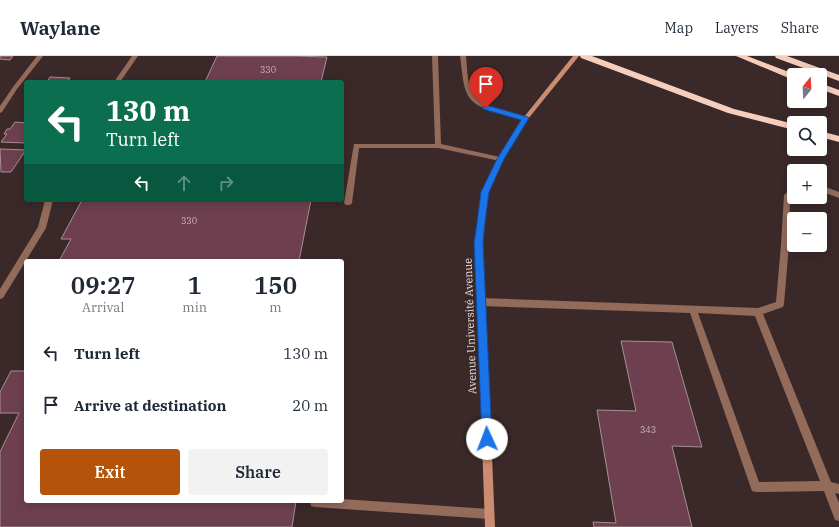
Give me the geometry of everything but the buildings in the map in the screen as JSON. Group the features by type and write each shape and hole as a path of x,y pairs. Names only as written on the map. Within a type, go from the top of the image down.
{"highway":[{"path":"584,56 730,111 787,125"},
{"path":"740,56 787,75"},
{"path":"779,56 839,78"},
{"path":"827,89 839,93"},
{"path":"827,136 839,139"}],"street":[{"path":"0,111 3,104 40,56"},
{"path":"119,80 135,56"},
{"path":"435,56 438,146"},
{"path":"464,56 468,91 473,100 486,108 526,118"},
{"name":"Avenue Université Avenue","path":"490,527 479,243 485,192 500,159 526,118 576,56"},
{"path":"348,203 356,146 438,146 500,159"},
{"path":"827,191 839,195"},
{"path":"481,302 758,312 780,304 785,245 787,195"},
{"path":"0,296 42,228 48,202"},
{"path":"693,310 756,487 826,486 839,489"},
{"path":"758,312 839,516"},
{"path":"330,503 489,514"}],"route":[{"path":"486,108 526,118 500,159 485,192 480,230 479,243 487,439"}]}
